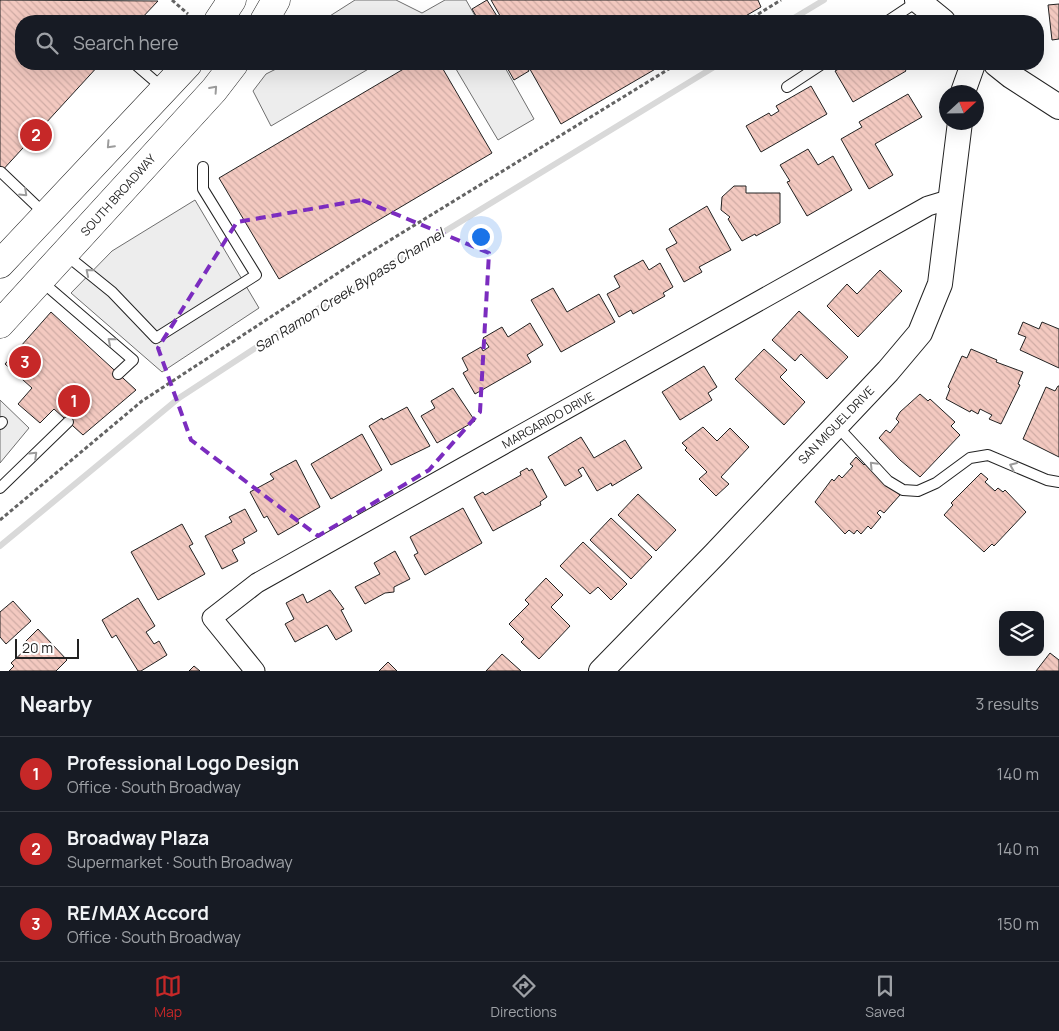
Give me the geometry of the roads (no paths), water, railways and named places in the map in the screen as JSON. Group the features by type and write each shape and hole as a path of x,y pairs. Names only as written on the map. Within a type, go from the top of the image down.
{"main road":[{"path":"222,15 232,0"},
{"path":"267,15 276,0"},
{"path":"0,264 182,70"},
{"name":"SOUTH BROADWAY","path":"0,324 214,90 229,70"}],"street":[{"path":"917,0 936,15"},
{"path":"943,0 954,15"},
{"path":"966,85 971,70"},
{"path":"1004,70 1059,107"},
{"name":"SAN MIGUEL DRIVE","path":"601,671 836,425 920,333 940,284 959,130"},
{"name":"MARGARIDO DRIVE","path":"255,671 212,618 257,582 928,206 951,198"}],"lane":[{"path":"896,15 917,0"},
{"path":"142,70 164,89"},
{"path":"786,87 813,70"},
{"path":"65,254 112,292 156,338 256,275 203,189 203,167"},
{"path":"1,172 46,214"},
{"path":"41,280 133,360 118,374"},
{"path":"0,488 68,422"},
{"path":"836,425 888,480 903,490 918,492 936,483 970,458 988,455 1047,480 1059,482"}],"waterway":[{"name":"San Ramon Creek Bypass Channel","path":"799,15 824,0"},
{"name":"San Ramon Creek Bypass Channel","path":"0,546 179,398 283,330 709,70"}],"place":[{"name":"Broadway Plaza","path":"36,135"},
{"name":"RE/MAX Accord","path":"25,362"},
{"name":"Professional Logo Design","path":"74,401"}]}
